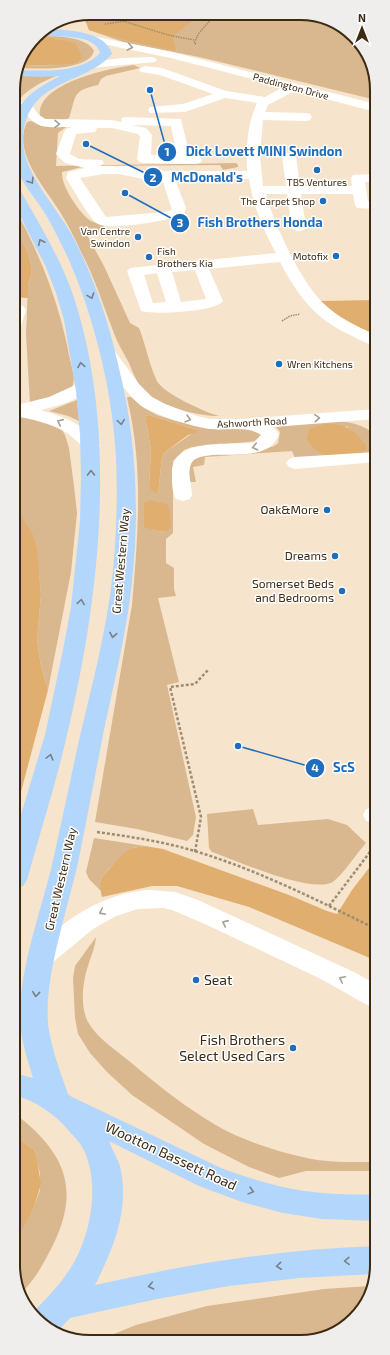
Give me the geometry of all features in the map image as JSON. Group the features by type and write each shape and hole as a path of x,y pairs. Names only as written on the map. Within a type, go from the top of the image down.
{"main road":[{"path":"72,24 78,35"},
{"path":"50,33 78,35 92,39"},
{"name":"Great Western Way","path":"20,122 26,105 34,96 44,89 101,60 106,52 104,46 92,39"},
{"path":"22,73 55,72 87,66"},
{"name":"Great Western Way","path":"20,162 72,250 95,307 108,353 121,423 124,455 126,528 122,579 113,640 56,904 37,981 34,1017 38,1045 59,1103"},
{"path":"20,202 31,221 59,279 74,328 84,386 91,445 91,518 86,564 73,651 55,736 20,859"},
{"name":"Wootton Bassett Road","path":"20,1086 39,1092 210,1177 242,1189 283,1200 322,1206 370,1208"},
{"path":"52,1315 83,1277 94,1254 105,1220 108,1202 106,1170 96,1144 85,1128 59,1103"},
{"path":"52,1315 161,1284 252,1269 318,1262 370,1260"}],"street":[{"name":"Paddington Drive","path":"92,39 167,54 370,106"},
{"name":"Paddington Drive","path":"87,66 142,60 206,64"},
{"path":"145,70 162,72 224,94 266,101"},
{"path":"293,87 266,101 262,105 255,128 253,160 257,190 272,233 300,284 316,306 342,325 370,338"},
{"path":"26,105 33,116 42,123 112,124 166,110 185,108 224,94"},
{"path":"259,116 306,117"},
{"path":"128,120 139,130 145,133 144,158 205,160"},
{"path":"121,158 106,159 65,157 64,153 70,132 128,120 177,122 183,155 189,160"},
{"path":"289,156 299,227"},
{"path":"238,160 253,160"},
{"path":"167,175 180,208 179,212 166,216 110,222 102,220 97,216 73,178 73,175 78,173 117,170 127,170 143,175 167,175 254,175"},
{"path":"370,178 358,178 362,205 370,205"},
{"path":"257,190 360,190"},
{"path":"200,265 215,301 206,305 147,308 135,271 285,257"},
{"path":"163,268 175,307"},
{"name":"Ashworth Road","path":"108,353 138,393 159,408 182,417 201,422 242,424 370,414"},
{"path":"20,409 47,404 62,399 84,386"},
{"path":"20,411 56,420 75,430 91,445"},
{"path":"183,495 181,465 186,457 201,451 258,447 268,440 270,434 263,428 242,424"},
{"path":"295,463 370,457"},
{"path":"43,956 83,922 105,910 132,901 165,900 180,903 316,965 370,994"}],"path":[{"path":"194,40 211,20"},
{"path":"106,24 123,21 168,35 194,40 194,43 199,46"},
{"path":"195,852 201,817 170,687 195,684 208,670"},
{"path":"96,832 128,837 195,852 241,868 329,906 370,926"},
{"path":"329,906 370,852"}],"shaded area":[{"path":"193,20 173,36 176,51 129,41 89,30 85,21"},
{"path":"85,21 314,21 342,33 342,48 357,48 363,59 369,76 370,99 199,57 123,42 89,30"},
{"path":"45,36 76,39 90,46 94,51 90,58 73,65 39,69 23,68 24,66 53,65 62,40 42,39"},
{"path":"43,38 50,38 76,43 82,58 81,60 72,64 24,66 34,47"},
{"path":"134,65 140,68 106,76 101,79 98,85 84,89 80,92 75,99 69,118 66,120 54,121 40,116 42,104 50,95 62,86 93,74"},
{"path":"58,75 32,88 20,99 21,76"},
{"path":"31,121 41,125 66,127 58,133 56,166 236,163 238,165 238,167 223,170 220,165 86,166 62,172 62,178 67,191 80,210 88,219 106,224 100,232 87,235 104,266 130,323 139,328 157,381 161,386 176,397 204,411 219,416 192,413 174,408 150,396 140,386 116,337 86,261 60,212 39,181 27,158 23,134 27,122"},
{"path":"20,218 32,242 55,299 66,339 74,377 72,387 65,393 30,404 26,334 28,286 32,270 29,255 20,235"},
{"path":"20,235 29,255 32,270 28,286 28,298 20,297"},
{"path":"370,300 370,334 334,316 320,301"},
{"path":"131,397 144,408 157,415 176,421 210,427 252,428 263,434 258,441 192,447 184,450 173,461 173,533 166,539 166,563 174,568 174,589 176,596 158,598 179,682 167,685 196,817 193,835 187,841 137,829 95,822 132,605 138,527 138,476 136,450 127,398","holes":["149,415 197,430 164,453 162,457 158,494 149,484 151,450 145,416","145,502 167,532 157,531 144,526"]},
{"path":"77,400 79,421 68,416 49,411"},
{"path":"149,415 197,430 197,432 188,435 164,453 162,457 158,494 152,491 149,484 151,450 145,416"},
{"path":"20,417 33,418 61,428 69,448 77,513 71,572 48,690 41,666 37,640 41,595 39,574 20,519"},
{"path":"337,421 347,422 367,429 370,431 370,453 356,454 366,444 346,426 326,456 295,458 292,451 205,457 204,465 193,467 196,482 190,482 189,466 196,458 235,452 260,451 278,443 280,432 276,427"},
{"path":"324,424 343,426 351,430 366,444 366,450 353,455 338,458 329,457 319,452 310,444 307,437 309,429"},
{"path":"151,500 168,505 171,522 167,532 144,527 144,504 145,502"},
{"path":"20,514 33,535 37,549 41,595 37,640 41,666 48,690 20,795"},
{"path":"253,809 258,825 328,819 347,825 366,843 334,881 324,884 310,884 293,881 212,852 209,848 207,814"},
{"path":"94,838 145,846 132,848 109,869 99,884 101,891 89,879 86,872"},
{"path":"145,846 163,849 337,914 352,890 370,867 370,958 249,907 177,886 152,886 102,897 99,884 103,876 123,854 132,848"},
{"path":"96,937 86,972 83,990 84,1009 87,1021 97,1034 109,1045 193,1111 235,1135 253,1142 289,1154 315,1160 370,1162 370,1171 306,1171 279,1178 249,1167 204,1144 132,1095 107,1072 90,1053 78,1034 75,1018 73,978 75,966"},
{"path":"20,1118 45,1142 56,1157 63,1172 66,1189 66,1207 61,1226 52,1247 35,1277 25,1289 21,1279 20,1229 34,1207 40,1190 40,1173 34,1150 20,1140"},
{"path":"20,1140 34,1150 41,1184 34,1207 20,1232"},
{"path":"367,1286 361,1300 343,1321 335,1326 314,1334 111,1335 136,1325 207,1306 324,1289"}],"place":[{"name":"Dick Lovett MINI Swindon","path":"150,90"},
{"name":"McDonald's","path":"86,144"},
{"name":"TBS Ventures","path":"317,170"},
{"name":"Fish Brothers Honda","path":"125,193"},
{"name":"The Carpet Shop","path":"323,201"},
{"name":"Van Centre Swindon","path":"138,237"},
{"name":"Motofix","path":"336,256"},
{"name":"Fish Brothers Kia","path":"149,257"},
{"name":"Wren Kitchens","path":"279,364"},
{"name":"Oak&More","path":"327,510"},
{"name":"Dreams","path":"335,556"},
{"name":"Somerset Beds and Bedrooms","path":"342,591"},
{"name":"ScS","path":"238,746"},
{"name":"Seat","path":"196,980"},
{"name":"Fish Brothers Select Used Cars","path":"293,1048"}]}
